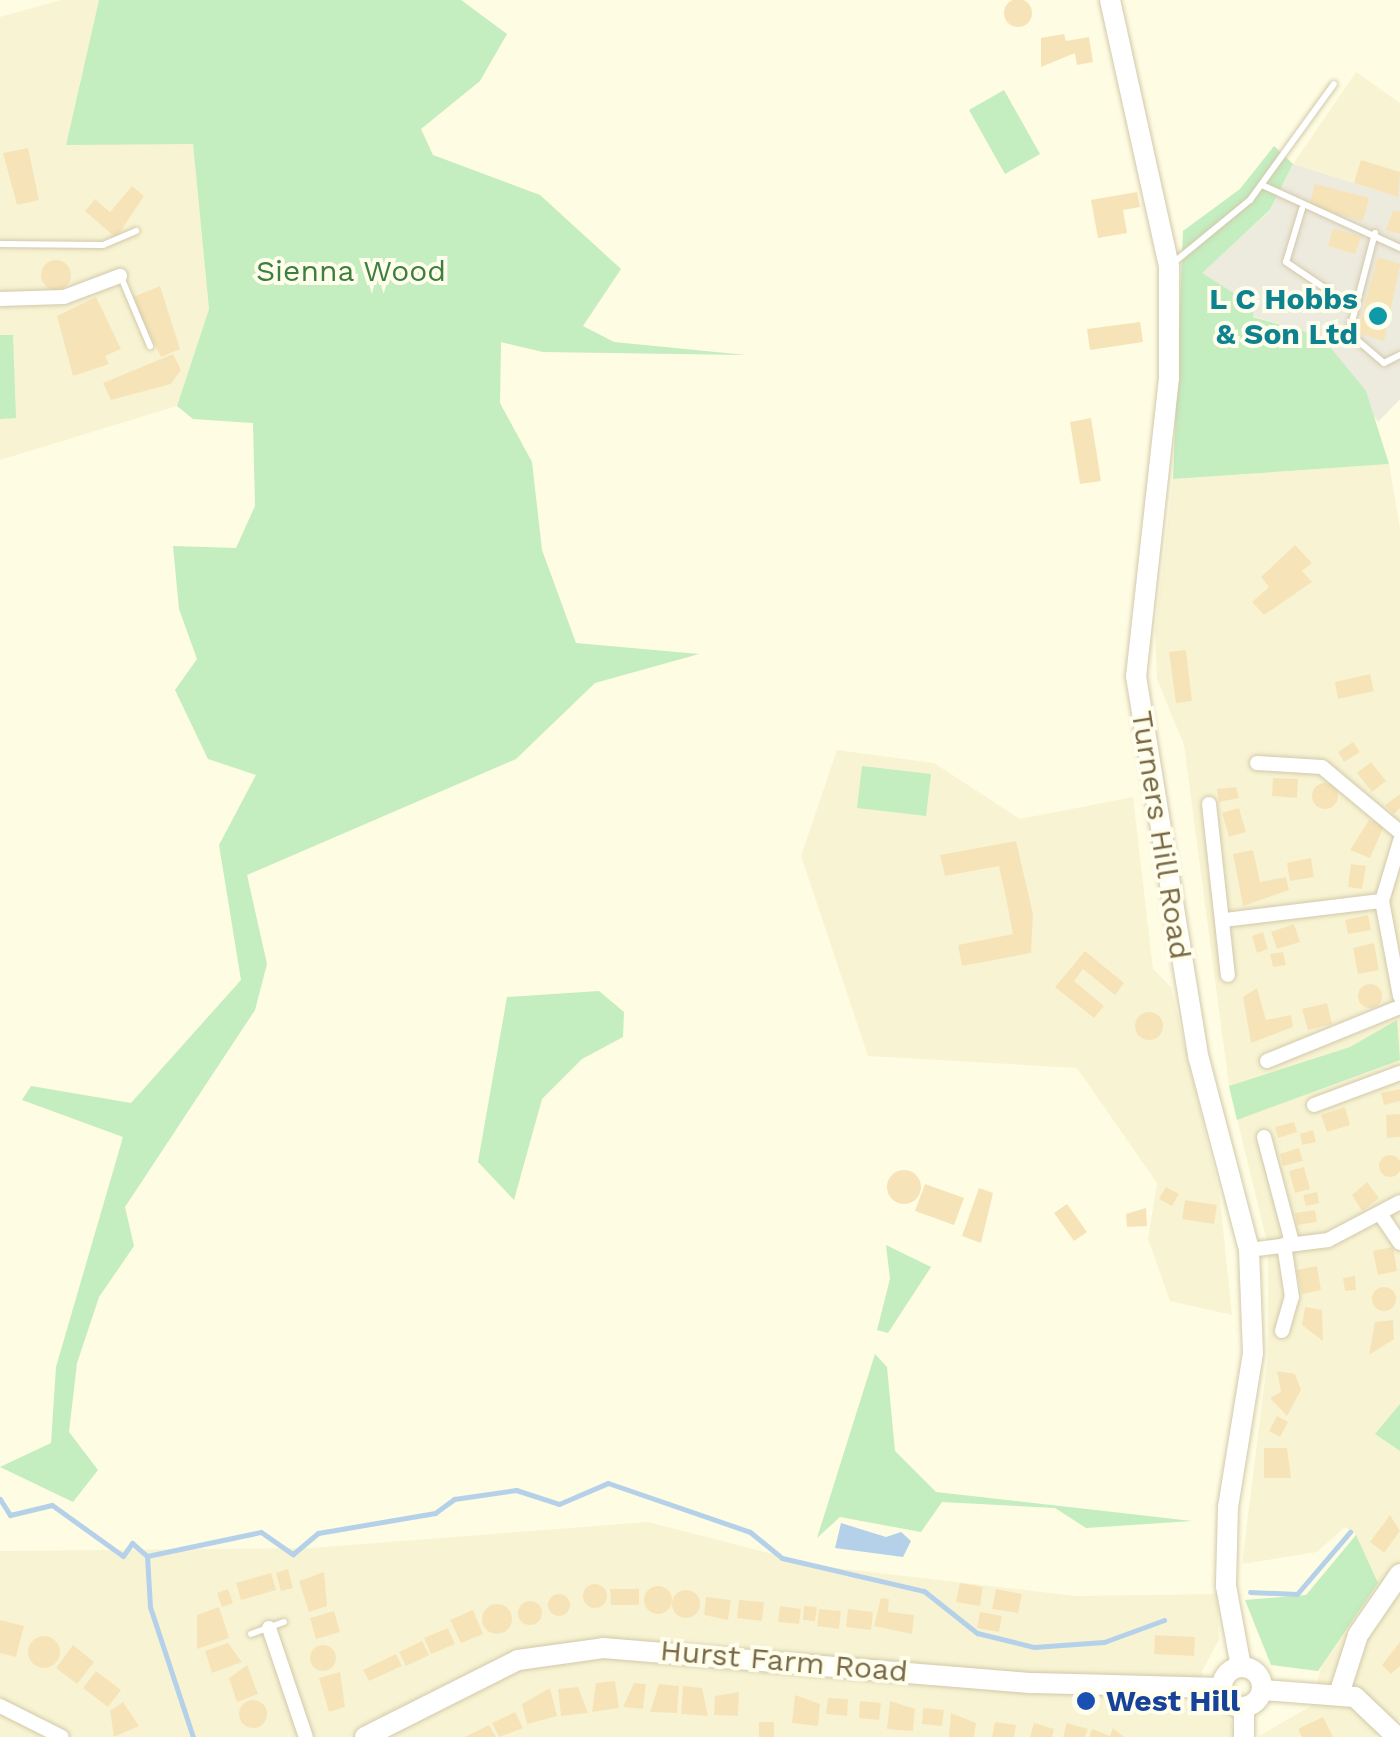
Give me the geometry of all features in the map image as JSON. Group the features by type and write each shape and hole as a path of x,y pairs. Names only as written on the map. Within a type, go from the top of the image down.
{"main road":[{"name":"Turners Hill Road","path":"1110,0 1169,266 1170,378 1136,676 1199,1059 1249,1250 1253,1352 1228,1506 1226,1586 1241,1667"},
{"path":"1339,1694 1358,1635 1400,1574"},
{"name":"Hurst Farm Road","path":"365,1737 518,1660 604,1648 1032,1683 1222,1688"},
{"path":"1244,1708 1222,1688 1241,1667 1263,1690 1339,1694 1370,1705 1397,1737"},
{"path":"1244,1737 1244,1708 1263,1690"}],"street":[{"path":"0,299 64,297 120,276"},
{"path":"1257,763 1322,766 1400,832"},
{"path":"1209,804 1228,975"},
{"path":"1400,841 1382,901 1400,996"},
{"path":"1224,920 1382,901"},
{"path":"1267,1061 1400,1007"},
{"path":"1314,1105 1400,1073"},
{"path":"1264,1137 1288,1244 1292,1297 1282,1331"},
{"path":"1249,1250 1328,1240 1383,1218 1400,1202"},
{"path":"1383,1218 1400,1243"},
{"path":"269,1628 306,1737"},
{"path":"0,1706 62,1737"}],"lane":[{"path":"1169,266 1262,185 1334,84"},
{"path":"1262,185 1302,209 1375,233 1400,248"},
{"path":"1302,209 1286,262 1330,292"},
{"path":"0,244 104,245 136,231"},
{"path":"1375,233 1349,333 1384,363 1400,355"},
{"path":"120,276 150,346"},
{"path":"252,1634 284,1622"}],"shaded area":[{"path":"61,0 99,0 66,144 193,144 209,309 177,406 0,460 0,17"},
{"path":"1356,72 1400,103 1400,172 1387,169 1379,191 1293,164"},
{"path":"1293,164 1379,191 1387,168 1400,173 1400,399 1378,422 1321,336 1252,316 1201,273 1270,211"},
{"path":"1389,464 1400,528 1400,1720 1374,1737 1257,1737 1311,1706 1356,1535 1345,1527 1317,1552 1242,1564 1268,1355 1268,1246 1229,1086 1184,745 1157,679 1155,631 1173,479"},
{"path":"837,750 934,763 1020,819 1133,797 1153,969 1171,987 1219,1190 1232,1315 1170,1301 1148,1239 1157,1183 1077,1068 868,1056 801,856"},
{"path":"648,1522 819,1566 1075,1596 1217,1594 1219,1640 1202,1671 1203,1700 1230,1719 1236,1737 0,1737 0,1551 311,1548"}],"green space":[{"name":"Sienna Wood","path":"99,0 461,0 507,34 480,81 421,129 433,155 540,195 621,269 583,326 614,342 746,355 543,352 501,342 500,403 532,462 542,550 576,643 699,654 595,683 516,759 247,875 267,964 255,1010 125,1207 134,1246 99,1297 77,1363 69,1432 98,1470 73,1502 0,1467 51,1443 56,1367 123,1137 22,1100 31,1086 131,1103 241,980 219,845 256,775 208,759 175,690 197,659 179,609 173,546 236,548 255,506 253,423 193,419 177,406 209,309 193,144 66,145"},
{"path":"1004,90 1040,154 1005,174 969,110"},
{"path":"1274,146 1293,164 1270,210 1202,273 1254,306 1253,317 1321,336 1366,391 1389,464 1173,479 1183,231 1240,189"},
{"path":"0,335 13,335 16,418 0,419"},
{"path":"862,766 931,774 926,816 857,808"},
{"path":"599,991 624,1012 623,1037 582,1059 542,1099 514,1200 478,1162 507,997"},
{"path":"1397,1020 1400,1060 1237,1120 1229,1086 1350,1047"},
{"path":"886,1245 931,1267 888,1333 877,1330 890,1279"},
{"path":"875,1354 887,1367 895,1451 936,1492 1192,1521 1086,1528 1055,1508 942,1502 921,1532 840,1517 817,1538"},
{"path":"1400,1404 1400,1451 1375,1434"},
{"path":"1356,1535 1378,1583 1318,1671 1271,1665 1245,1600 1306,1595"}],"water":[{"path":"841,1523 886,1537 901,1532 911,1541 903,1557 835,1548"}],"building":[{"path":"1018,-1 1028,3 1032,13 1028,23 1018,27 1008,23 1004,13 1008,3"},
{"path":"1064,34 1066,41 1089,37 1093,62 1077,65 1075,53 1041,67 1041,38"},
{"path":"28,148 39,200 17,205 3,153"},
{"path":"1361,160 1400,172 1398,197 1354,183"},
{"path":"1315,184 1369,198 1363,221 1309,206"},
{"path":"132,186 144,196 116,238 85,211 95,199 110,212"},
{"path":"1137,192 1140,207 1123,210 1127,233 1098,238 1091,200"},
{"path":"1393,210 1400,212 1400,234 1386,230"},
{"path":"1333,228 1361,237 1355,254 1328,246"},
{"name":"L C Hobbs & Son Ltd","path":"1378,257 1400,264 1384,341 1357,333"},
{"path":"56,260 67,264 71,275 67,286 56,290 45,286 41,275 45,264"},
{"path":"160,286 180,349 161,357 131,298"},
{"path":"96,297 121,349 105,356 109,364 73,376 57,316"},
{"path":"1140,322 1143,342 1090,350 1087,329"},
{"path":"173,354 181,370 171,384 111,400 103,383"},
{"path":"1091,418 1101,481 1080,484 1070,422"},
{"path":"1295,545 1312,563 1302,571 1312,582 1264,615 1252,602 1269,587 1261,577"},
{"path":"1186,650 1192,701 1176,703 1169,652"},
{"path":"1370,674 1374,691 1338,699 1335,682"},
{"path":"1353,742 1360,752 1344,762 1338,752"},
{"path":"1371,762 1386,781 1372,792 1357,773"},
{"path":"1273,778 1298,779 1297,798 1272,796"},
{"path":"1325,783 1334,787 1338,796 1334,805 1325,809 1316,805 1312,796 1316,787"},
{"path":"1236,787 1239,798 1219,802 1217,789"},
{"path":"1400,794 1400,808 1394,814 1385,805"},
{"path":"1239,808 1246,832 1229,837 1222,813"},
{"path":"1369,820 1384,826 1370,858 1350,850"},
{"path":"1016,841 1033,914 1031,953 962,966 958,945 1013,934 1007,903 999,866 945,876 940,855"},
{"path":"1253,850 1260,882 1286,877 1289,890 1243,906 1233,854"},
{"path":"1311,858 1314,877 1290,881 1287,863"},
{"path":"1351,864 1366,866 1362,889 1348,887"},
{"path":"1368,915 1371,930 1348,934 1345,920"},
{"path":"1294,924 1300,942 1277,949 1271,932"},
{"path":"1263,932 1268,949 1257,953 1252,936"},
{"path":"1374,943 1379,970 1358,974 1353,948"},
{"path":"1085,951 1124,983 1115,995 1083,969 1074,981 1104,1006 1094,1018 1055,987"},
{"path":"1283,952 1286,965 1273,967 1270,954"},
{"path":"1370,984 1379,987 1379,1005 1370,1008 1361,1005 1358,996 1361,987"},
{"path":"1257,988 1266,1020 1291,1015 1293,1027 1251,1043 1243,997"},
{"path":"1327,1003 1332,1024 1308,1030 1302,1009"},
{"path":"1149,1012 1159,1016 1163,1026 1159,1036 1149,1040 1139,1036 1135,1026 1139,1016"},
{"path":"1400,1089 1400,1101 1384,1105 1381,1093"},
{"path":"1345,1107 1350,1125 1327,1132 1321,1115"},
{"path":"1400,1114 1400,1137 1387,1138 1386,1115"},
{"path":"1294,1122 1297,1132 1278,1138 1275,1127"},
{"path":"1313,1130 1316,1142 1302,1145 1300,1134"},
{"path":"1299,1148 1303,1161 1283,1166 1280,1154"},
{"path":"1390,1155 1398,1158 1398,1174 1390,1177 1382,1174 1379,1166 1382,1158"},
{"path":"1304,1167 1310,1189 1295,1193 1289,1171"},
{"path":"904,1170 916,1175 921,1187 916,1199 904,1204 892,1199 887,1187 892,1175"},
{"path":"1367,1182 1379,1198 1362,1211 1352,1195"},
{"path":"925,1184 964,1198 954,1225 915,1211"},
{"path":"1166,1187 1179,1194 1172,1206 1159,1199"},
{"path":"979,1188 993,1193 981,1243 962,1236"},
{"path":"1317,1192 1319,1203 1306,1206 1303,1195"},
{"path":"1185,1200 1217,1205 1214,1224 1182,1219"},
{"path":"1067,1204 1087,1232 1074,1241 1054,1213"},
{"path":"1146,1208 1147,1226 1127,1227 1126,1214"},
{"path":"1315,1210 1317,1222 1297,1225 1295,1213"},
{"path":"1393,1247 1397,1271 1378,1275 1373,1251"},
{"path":"1317,1266 1321,1290 1302,1294 1297,1270"},
{"path":"1355,1276 1356,1290 1345,1291 1343,1278"},
{"path":"1384,1287 1393,1290 1393,1308 1384,1311 1375,1308 1372,1299 1375,1290"},
{"path":"1305,1307 1322,1310 1323,1341 1302,1325"},
{"path":"1393,1320 1394,1339 1369,1355 1375,1322"},
{"path":"1277,1371 1295,1374 1301,1390 1287,1416 1270,1398 1281,1392"},
{"path":"1277,1416 1288,1422 1280,1437 1269,1431"},
{"path":"1264,1448 1287,1448 1291,1478 1264,1478"},
{"path":"1390,1515 1400,1531 1384,1553 1370,1542"},
{"path":"288,1569 293,1588 281,1591 276,1573"},
{"path":"324,1572 327,1606 309,1612 299,1581"},
{"path":"271,1573 276,1590 241,1600 236,1583"},
{"path":"960,1583 983,1587 980,1606 956,1602"},
{"path":"590,1584 600,1584 607,1596 600,1608 590,1608 583,1601 583,1591"},
{"path":"658,1586 668,1590 672,1600 668,1610 658,1614 648,1610 644,1600 648,1590"},
{"path":"228,1589 233,1603 222,1607 217,1593"},
{"path":"610,1589 639,1589 639,1605 611,1605"},
{"path":"996,1589 1022,1594 1018,1613 992,1609"},
{"path":"686,1590 696,1594 700,1604 696,1614 686,1618 676,1614 672,1604 676,1594"},
{"path":"559,1594 567,1597 567,1613 559,1616 551,1613 548,1605 551,1597"},
{"path":"706,1597 731,1600 728,1620 704,1615"},
{"path":"881,1598 889,1599 888,1612 914,1615 912,1634 874,1626"},
{"path":"739,1600 764,1602 762,1621 737,1618"},
{"path":"530,1601 542,1613 530,1625 518,1613"},
{"path":"497,1604 511,1613 512,1619 503,1633 497,1634 483,1625 482,1619 491,1605"},
{"path":"780,1606 801,1609 799,1624 778,1622"},
{"path":"804,1606 817,1607 815,1621 803,1620"},
{"path":"219,1607 229,1638 197,1649 197,1615"},
{"path":"819,1609 841,1611 839,1629 817,1626"},
{"path":"848,1609 873,1612 871,1630 846,1627"},
{"path":"473,1610 483,1634 461,1643 450,1620"},
{"path":"334,1611 340,1632 316,1639 310,1618"},
{"path":"980,1612 1002,1616 999,1632 977,1628"},
{"path":"0,1620 24,1626 16,1657 0,1653"},
{"path":"448,1628 455,1644 431,1654 424,1638"},
{"path":"1155,1635 1195,1637 1194,1656 1154,1654"},
{"path":"44,1636 55,1641 60,1652 55,1663 44,1668 33,1663 28,1652 33,1641"},
{"path":"422,1641 429,1655 406,1666 399,1652"},
{"path":"1400,1642 1400,1666 1391,1674 1382,1665"},
{"path":"228,1643 242,1662 212,1673 205,1651"},
{"path":"73,1645 94,1662 77,1684 56,1668"},
{"path":"323,1645 332,1649 336,1658 332,1667 323,1671 314,1667 310,1658 314,1649"},
{"path":"396,1654 402,1666 369,1681 363,1670"},
{"path":"247,1665 258,1694 237,1702 229,1678"},
{"path":"96,1671 121,1690 108,1707 83,1688"},
{"path":"340,1672 345,1707 329,1712 319,1678"},
{"path":"615,1681 619,1708 592,1712 596,1683"},
{"path":"634,1683 646,1684 643,1709 623,1707"},
{"path":"659,1684 679,1686 677,1713 650,1712"},
{"path":"683,1686 702,1688 708,1716 681,1714"},
{"path":"578,1687 588,1713 561,1716 558,1689"},
{"path":"550,1688 557,1716 527,1724 522,1704"},
{"path":"739,1692 738,1716 714,1715 715,1696"},
{"path":"795,1695 820,1704 818,1726 792,1723"},
{"path":"828,1698 848,1699 847,1716 826,1714"},
{"path":"253,1700 263,1704 267,1714 263,1724 253,1728 243,1724 239,1714 243,1704"},
{"path":"860,1701 881,1703 879,1720 859,1718"},
{"path":"890,1701 915,1709 913,1731 887,1729"},
{"path":"123,1702 139,1726 114,1737 110,1711"},
{"path":"923,1708 944,1710 942,1726 922,1724"},
{"path":"515,1712 523,1728 499,1737 492,1723"},
{"path":"951,1713 976,1723 974,1737 949,1737"},
{"path":"1323,1717 1333,1737 1302,1737 1298,1729"},
{"path":"759,1722 774,1722 774,1737 759,1737"},
{"path":"995,1722 1016,1725 1014,1737 992,1737"},
{"path":"1034,1723 1054,1729 1052,1737 1030,1737"},
{"path":"1067,1723 1088,1729 1085,1737 1063,1737"},
{"path":"489,1725 496,1737 465,1737"},
{"path":"1113,1728 1124,1737 1089,1737 1092,1729 1110,1736"}],"waterway":[{"path":"147,1556 261,1532 293,1554 318,1533 435,1513 454,1499 516,1490 559,1504 608,1483 750,1532 782,1558 924,1591 977,1633 1034,1647 1104,1642 1164,1620"},
{"path":"0,1499 10,1515 52,1505 123,1556 132,1543 147,1556 150,1607 193,1737"},
{"path":"1250,1592 1297,1594 1350,1532"}],"place":[{"name":"L C Hobbs & Son Ltd","path":"1378,316"},
{"name":"West Hill","path":"1086,1701"}]}
